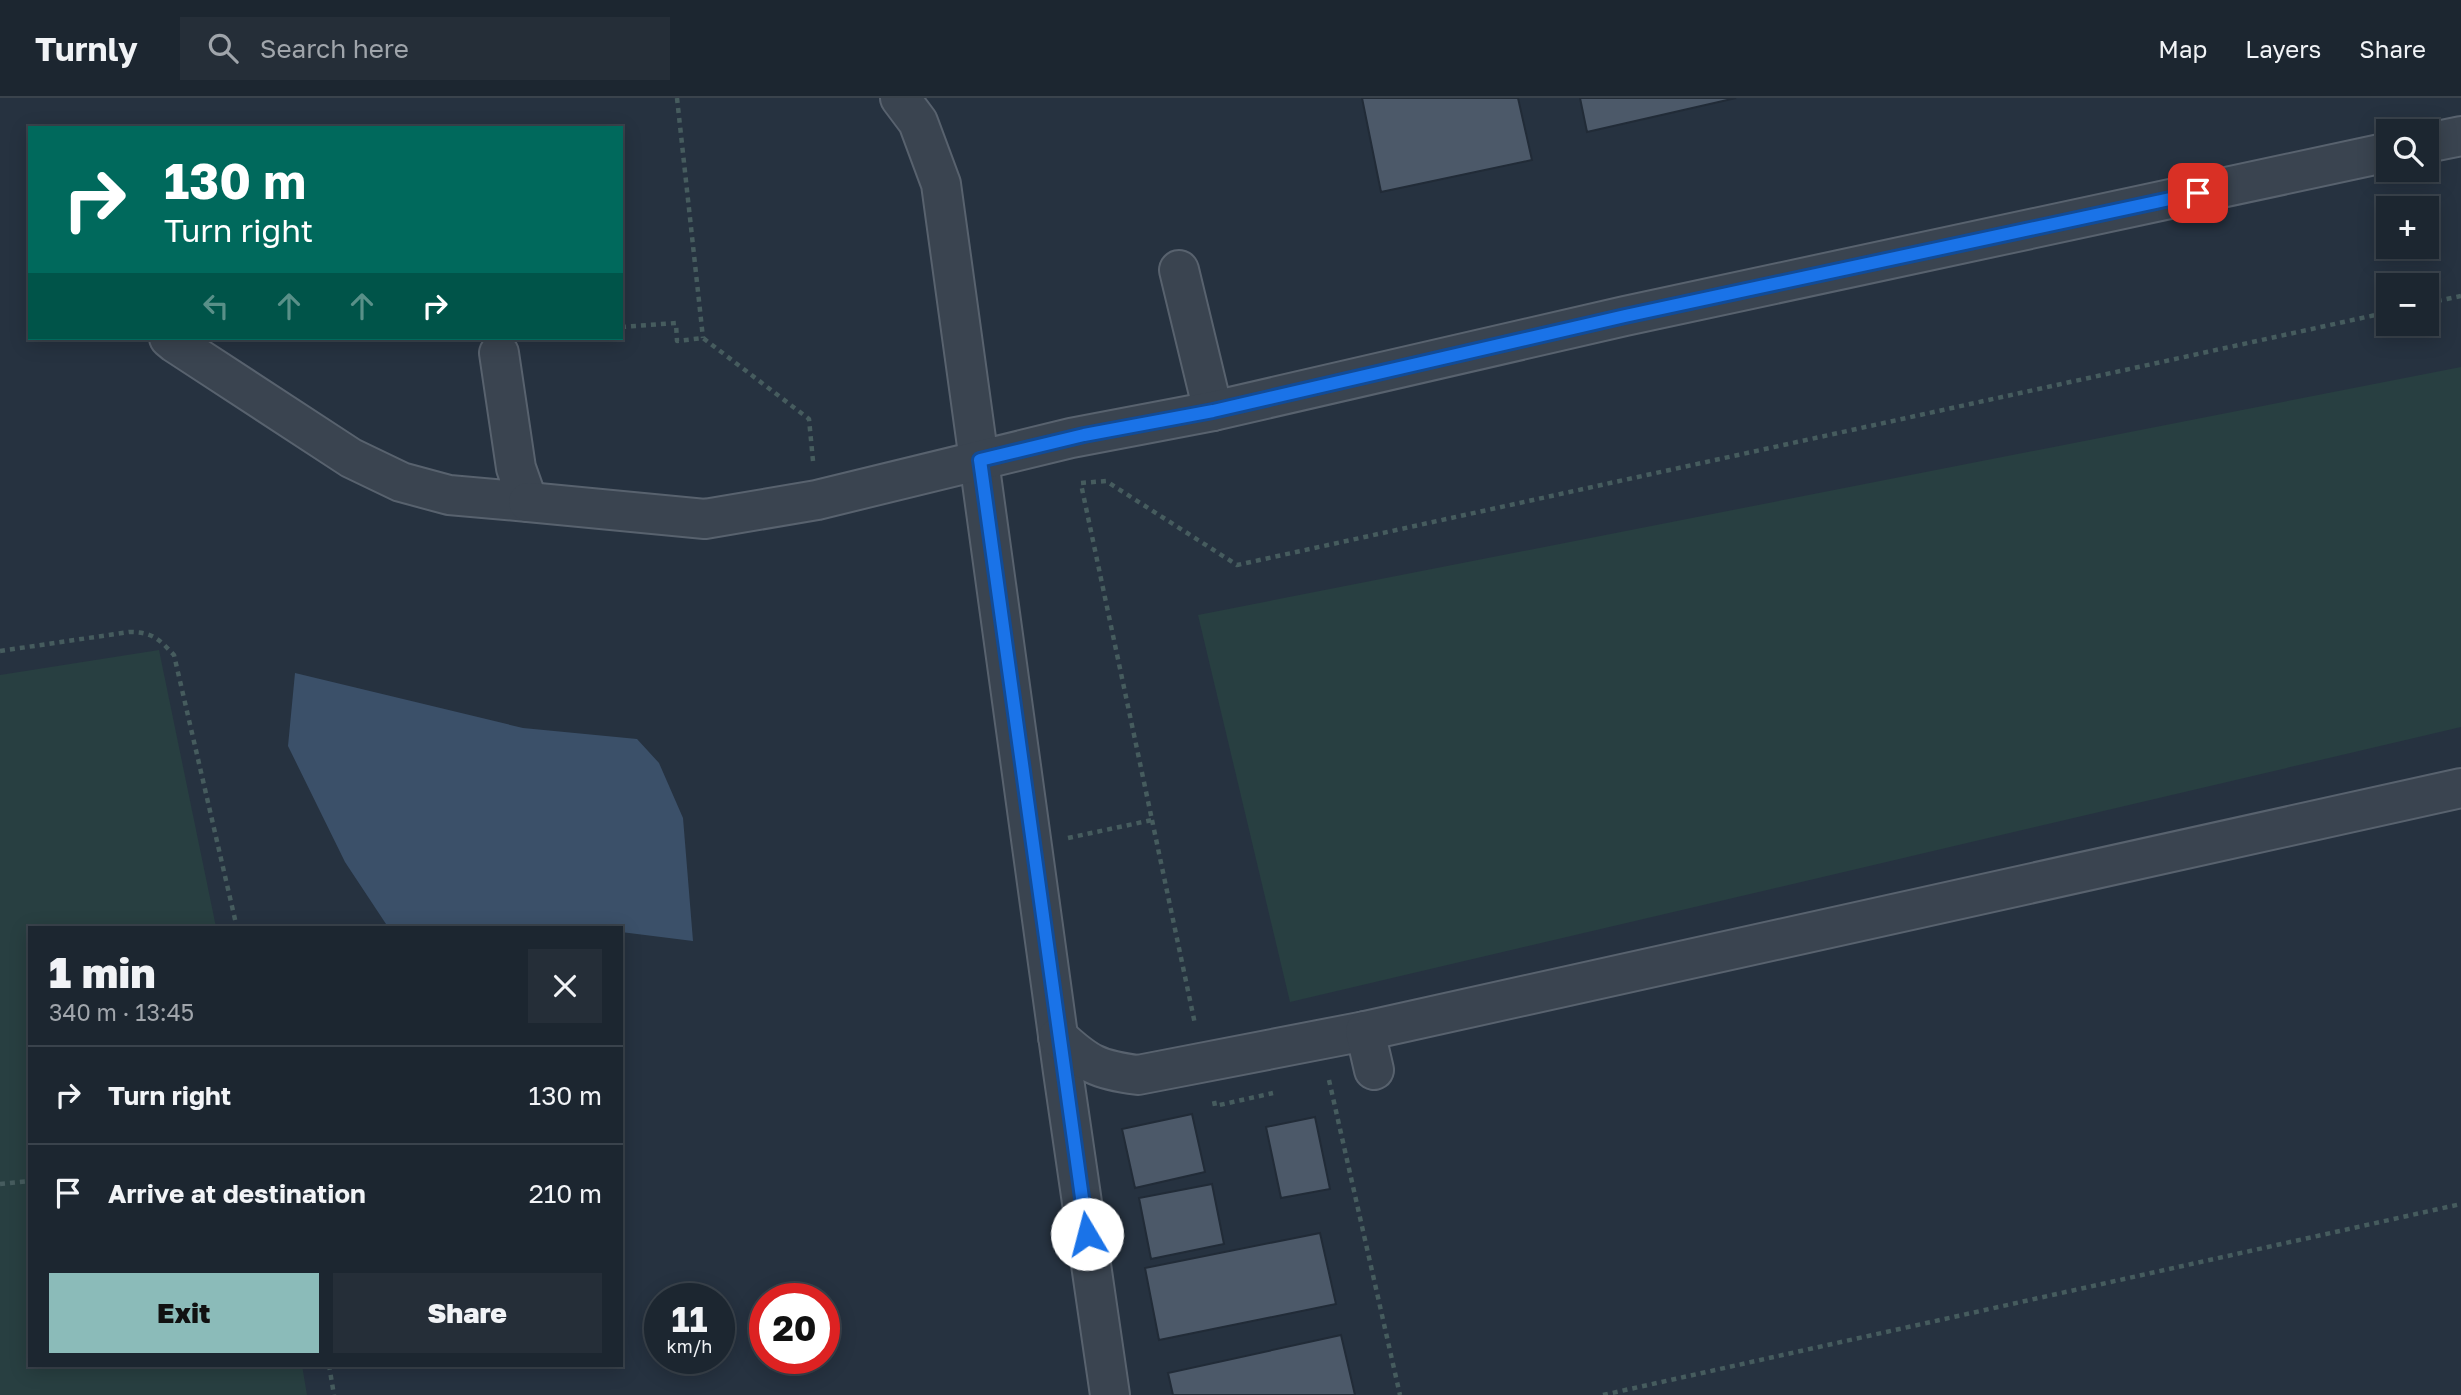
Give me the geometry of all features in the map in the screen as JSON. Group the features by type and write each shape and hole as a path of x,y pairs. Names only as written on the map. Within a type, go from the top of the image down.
{"lane":[{"path":"900,98 918,122 941,184 1110,1395"},
{"path":"2439,141 2461,136"},
{"path":"171,340 351,458 401,482 449,495 705,519 817,500 1070,438 1213,411 1625,316 2376,155"},
{"path":"1179,270 1213,411"},
{"path":"499,353 516,468 528,502"},
{"path":"1058,1037 1083,1060 1108,1071 1138,1075 1365,1031 2461,788"},
{"path":"1365,1031 1374,1070"}],"path":[{"path":"677,98 703,338"},
{"path":"2439,301 2461,296"},
{"path":"1081,483 1106,481 1237,565 2376,315"},
{"path":"623,327 676,323 677,341 703,338 809,419 817,500"},
{"path":"1070,438 1203,1062"},
{"path":"0,651 129,632 146,632 174,655 237,926"},
{"path":"1032,845 1152,820"},
{"path":"1329,1080 1400,1395"},
{"path":"0,1185 28,1181"},
{"path":"1603,1395 2461,1205"},
{"path":"329,1367 334,1395"}],"green space":[{"path":"2461,367 2461,727 1290,1002 1198,615"},
{"path":"159,650 216,926 28,926 28,1367 302,1367 307,1395 0,1395 0,675"}],"water":[{"path":"295,673 523,728 637,739 659,763 683,818 693,941 623,932 623,926 387,926 345,862 288,746"}],"building":[{"path":"1362,98 1518,98 1532,160 1381,192"},
{"path":"1580,98 1736,98 1587,132"},
{"path":"1192,1114 1205,1172 1135,1188 1122,1129"},
{"path":"1315,1117 1330,1189 1281,1198 1266,1127"},
{"path":"1212,1184 1224,1244 1151,1259 1139,1198"},
{"path":"1320,1233 1336,1304 1159,1340 1145,1268"},
{"path":"1341,1335 1355,1395 1173,1395 1168,1373"}],"route":[{"path":"1087,1234 980,460 1084,435 1213,411 1625,316 2198,193"}]}
